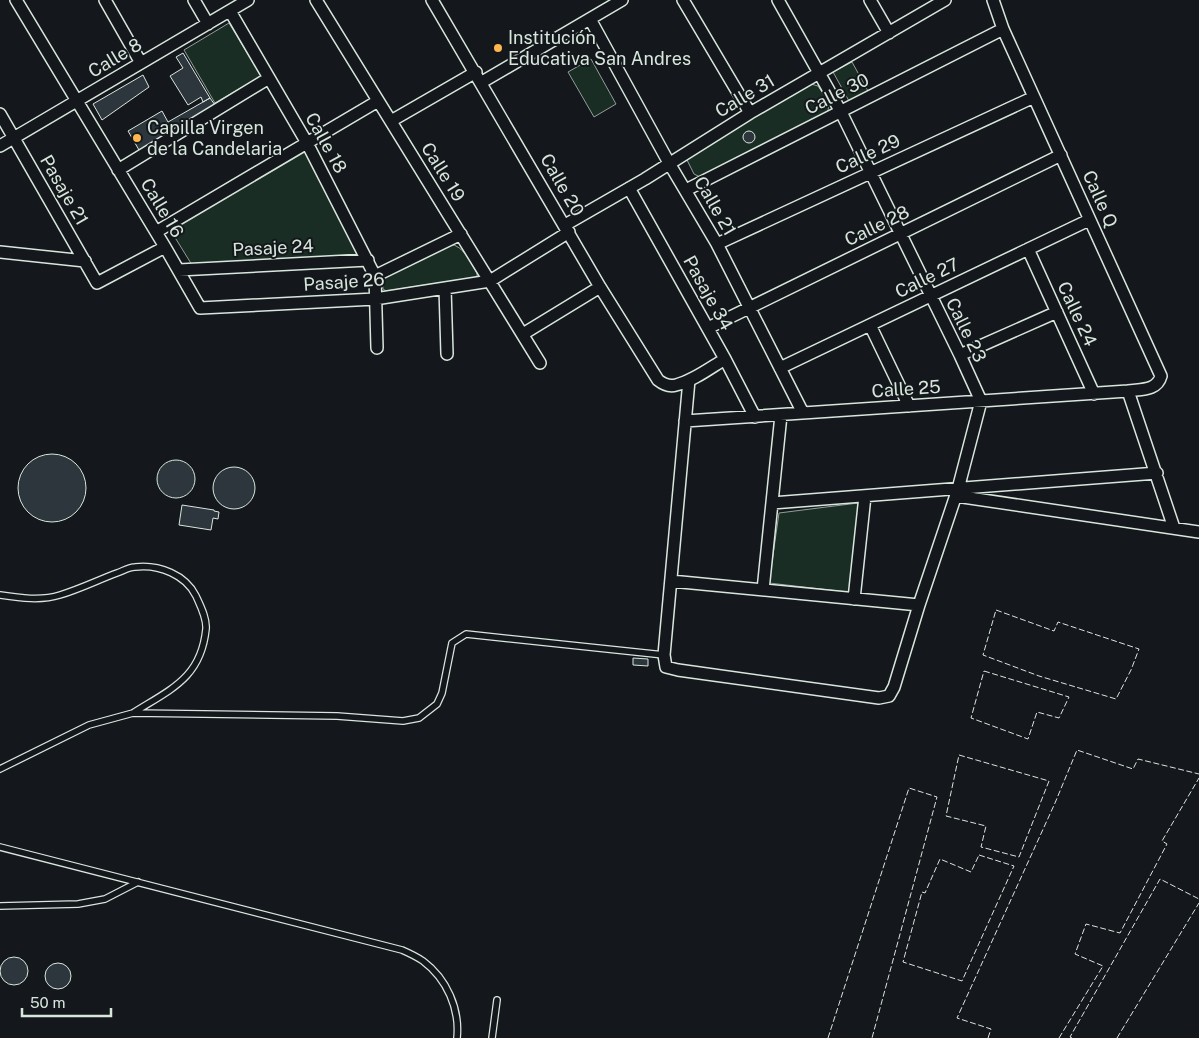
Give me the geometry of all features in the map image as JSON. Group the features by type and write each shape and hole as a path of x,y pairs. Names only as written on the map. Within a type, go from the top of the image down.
{"street":[{"name":"Calle 16","path":"16,0 200,308"},
{"path":"105,0 141,63"},
{"path":"194,0 208,24"},
{"name":"Calle 8","path":"0,146 248,0"},
{"name":"Calle 19","path":"316,0 540,363"},
{"name":"Calle 20","path":"432,0 479,77 600,286 658,380 664,384 675,386 689,380"},
{"path":"391,121 479,77 622,0"},
{"path":"683,0 750,113"},
{"name":"Calle 23","path":"778,0 841,112 981,401"},
{"path":"870,0 889,32"},
{"name":"Calle 31","path":"490,281 629,188 750,113 945,0"},
{"name":"Calle Q","path":"993,0 1003,29 1161,376 1155,387 1128,391"},
{"name":"Calle 18","path":"230,11 308,143 375,276 377,348"},
{"name":"Calle 21","path":"590,18 669,164 717,244 803,413"},
{"name":"Calle 30","path":"686,190 1003,29"},
{"path":"118,170 269,78"},
{"name":"Calle 29","path":"717,244 1034,97"},
{"path":"156,232 378,101"},
{"name":"Pasaje 21","path":"0,114 97,283 165,247"},
{"name":"Calle 28","path":"708,328 1061,155"},
{"name":"Pasaje 34","path":"629,188 708,328 755,417"},
{"name":"Calle 27","path":"780,368 1089,220"},
{"path":"375,276 461,234"},
{"name":"Calle 24","path":"1028,250 1094,394"},
{"path":"0,252 85,262"},
{"name":"Pasaje 24","path":"179,270 368,260"},
{"name":"Pasaje 26","path":"200,308 375,299 490,281"},
{"path":"522,334 600,286"},
{"path":"445,288 447,354"},
{"path":"960,355 1057,312"},
{"path":"870,325 909,406"},
{"path":"725,359 689,380 664,655 666,667 678,670 879,698 889,696 894,687 957,492 981,401"},
{"path":"1128,391 1174,528"},
{"name":"Calle 25","path":"685,421 1128,391"},
{"path":"763,590 781,415"},
{"path":"772,503 957,492 1157,474"},
{"path":"957,492 1199,532"},
{"path":"854,599 865,496"},
{"path":"671,581 919,605"}],"lane":[{"path":"0,596 27,599 59,596 135,567 157,568 176,574 192,587 201,606 207,626 202,652 190,673 173,688 133,713"},
{"path":"0,769 88,725 133,713 337,716 403,721 419,718 437,704 442,693 452,643 466,634 664,655"},
{"path":"0,847 402,950 423,962 442,979 452,1000 458,1025 457,1038"},
{"path":"0,906 78,904 96,901 105,899 138,882"},
{"path":"492,1038 497,1000"}],"green space":[{"path":"229,23 261,76 215,103 184,50"},
{"path":"591,59 616,104 594,117 568,72"},
{"path":"852,62 868,91 849,101 833,72"},
{"path":"811,84 818,86 828,103 827,113 700,177 694,174 687,160 689,156"},
{"path":"305,152 366,254 192,265 171,231"},
{"path":"450,244 463,251 477,273 477,277 386,291 383,289 382,278"},
{"path":"866,502 856,593 769,583 779,513"}],"building":[{"path":"183,53 210,98 203,102 201,97 188,105 170,76 183,68 176,57"},
{"path":"143,75 149,87 102,120 93,104"},
{"path":"210,98 215,105 139,150 128,131 162,111 168,122"},
{"path":"749,131 755,137 749,143 743,137"},
{"path":"52,454 65,457 76,464 83,475 86,488 83,501 76,512 65,519 52,522 39,519 28,512 21,501 18,488 21,475 28,464 39,457"},
{"path":"176,460 189,466 195,479 189,492 176,498 163,492 157,479 163,466"},
{"path":"234,467 249,473 255,488 249,503 234,509 219,503 213,488 219,473"},
{"path":"182,505 214,510 219,512 218,519 213,518 211,530 179,525"},
{"path":"633,658 648,659 648,666 633,665"},
{"path":"14,957 24,961 28,971 24,981 14,985 4,981 0,971 4,961"},
{"path":"58,963 67,967 71,976 67,985 58,989 49,985 45,976 49,967"}],"fence":[{"path":"996,610 1054,631 1058,622 1139,649 1131,670 1116,699 1039,676 983,655 996,610"},
{"path":"984,671 1069,697 1059,718 1037,712 1028,739 971,718 984,671"},
{"path":"988,1038 991,1029 957,1018 1055,803 1077,750 1133,769 1138,759 1199,774"},
{"path":"959,755 1049,781 1019,857 981,847 986,826 946,816 959,755"},
{"path":"1059,1038 1103,966 1075,954 1086,924 1120,933 1167,844 1162,841 1199,778"},
{"path":"828,1038 909,788 937,797 872,1038"},
{"path":"979,855 1014,866 962,981 903,962 922,892 925,893 940,859 971,872 979,855"},
{"path":"1072,1038 1070,1037 1160,879 1199,899"},
{"path":"1117,1038 1199,903"}],"place":[{"name":"Institución Educativa San Andres","path":"498,48"},
{"name":"Capilla Virgen de la Candelaria","path":"137,138"}]}
